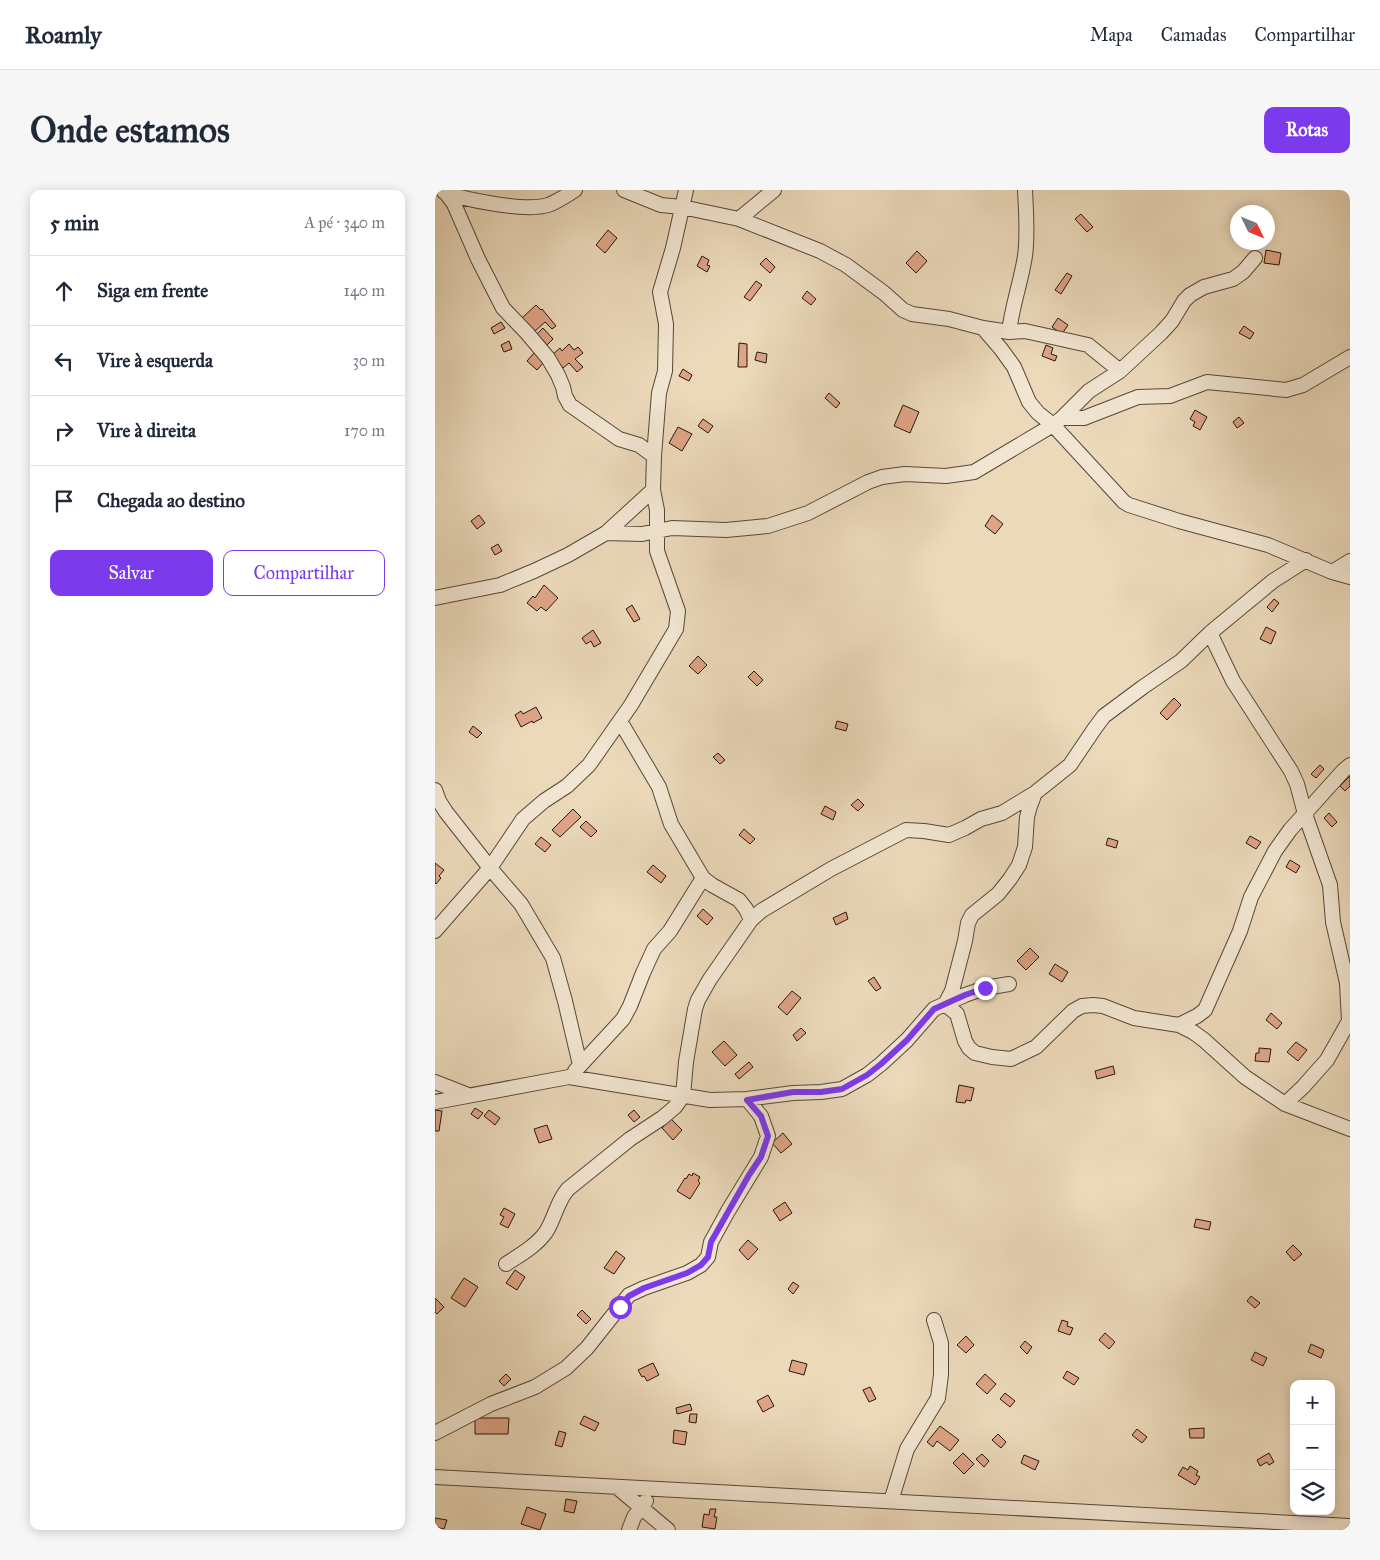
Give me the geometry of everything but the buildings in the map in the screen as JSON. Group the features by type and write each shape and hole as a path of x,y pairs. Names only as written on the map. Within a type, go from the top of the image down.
{"street":[{"path":"442,192 511,206 531,207 548,205 575,190"},
{"path":"624,190 661,205 682,206 739,218 820,251 846,265 884,293 903,310 912,314 949,319 983,328 1009,332 1025,331 1088,345 1120,371"},
{"path":"435,930 490,868 523,819 544,801 567,786 589,765 631,704 675,629 678,611 657,551 657,510 653,490 659,393 665,371 665,324 660,292 686,190"},
{"path":"739,218 774,190"},
{"path":"1009,332 1025,257 1027,225 1025,190"},
{"path":"442,192 454,204 477,258 503,308 548,358 558,375 570,405 619,439 639,445 654,456"},
{"path":"606,533 642,534 671,528 726,530 768,526 807,513 868,482 882,477 905,474 946,476 974,472 1057,421 1089,391 1120,371 1161,333 1190,295 1205,287 1233,279 1243,272 1255,258"},
{"path":"983,328 1014,367 1029,402 1038,413 1057,421 1124,502 1179,521 1268,545 1350,578"},
{"path":"1057,421 1084,418 1138,397 1170,396 1207,382 1286,390 1303,385 1350,357"},
{"path":"435,598 500,585 569,555 606,533 653,490"},
{"path":"506,1264 531,1248 545,1232 562,1196 568,1189 631,1139 662,1118 675,1107 683,1096 686,1062 698,1000 710,979 751,920 761,911 831,869 907,830 949,835 981,819 1002,813 1035,794 1070,765 1104,716 1181,661 1210,633 1273,581 1306,560"},
{"path":"1332,572 1350,561"},
{"path":"1210,633 1233,681 1297,784 1305,814 1330,885 1333,922 1347,983 1349,1021 1327,1060 1285,1104"},
{"path":"620,721 659,787 671,824 703,878 739,900 751,920"},
{"path":"1179,1025 1205,1010 1240,931 1251,897 1275,851 1290,830 1343,770 1350,765"},
{"path":"435,790 446,812 521,904 553,958 580,1066"},
{"path":"945,1004 951,992 968,923 973,915 998,894 1019,865 1025,847 1029,811 1035,794"},
{"path":"569,1077 623,1019 654,949 670,931 703,878"},
{"path":"435,1102 569,1077 709,1100 747,1100 793,1092 821,1092 842,1089 867,1075 881,1064 907,1040 934,1009 985,988 1009,984"},
{"path":"945,1004 957,1014 969,1048 975,1053 1011,1059 1036,1048 1073,1011 1082,1006 1093,1004 1134,1018 1179,1025 1204,1040 1245,1077 1285,1104 1350,1129"},
{"path":"435,1082 468,1095"},
{"path":"435,1433 491,1404 535,1387 566,1368 587,1348 629,1296 644,1288 687,1273 701,1265 708,1257 711,1242 728,1211 761,1157 768,1136 761,1116 747,1100"},
{"path":"891,1501 907,1449 938,1398 941,1375 941,1343 934,1320"},
{"path":"435,1477 1350,1526"},
{"path":"618,1488 668,1530"},
{"path":"629,1530 633,1517 656,1490"}],"route":[{"path":"620,1307 629,1296 644,1288 687,1273 701,1265 708,1257 711,1242 761,1157 768,1136 761,1116 747,1100 793,1092 821,1092 842,1089 867,1075 881,1064 907,1040 934,1009 985,988"}]}
